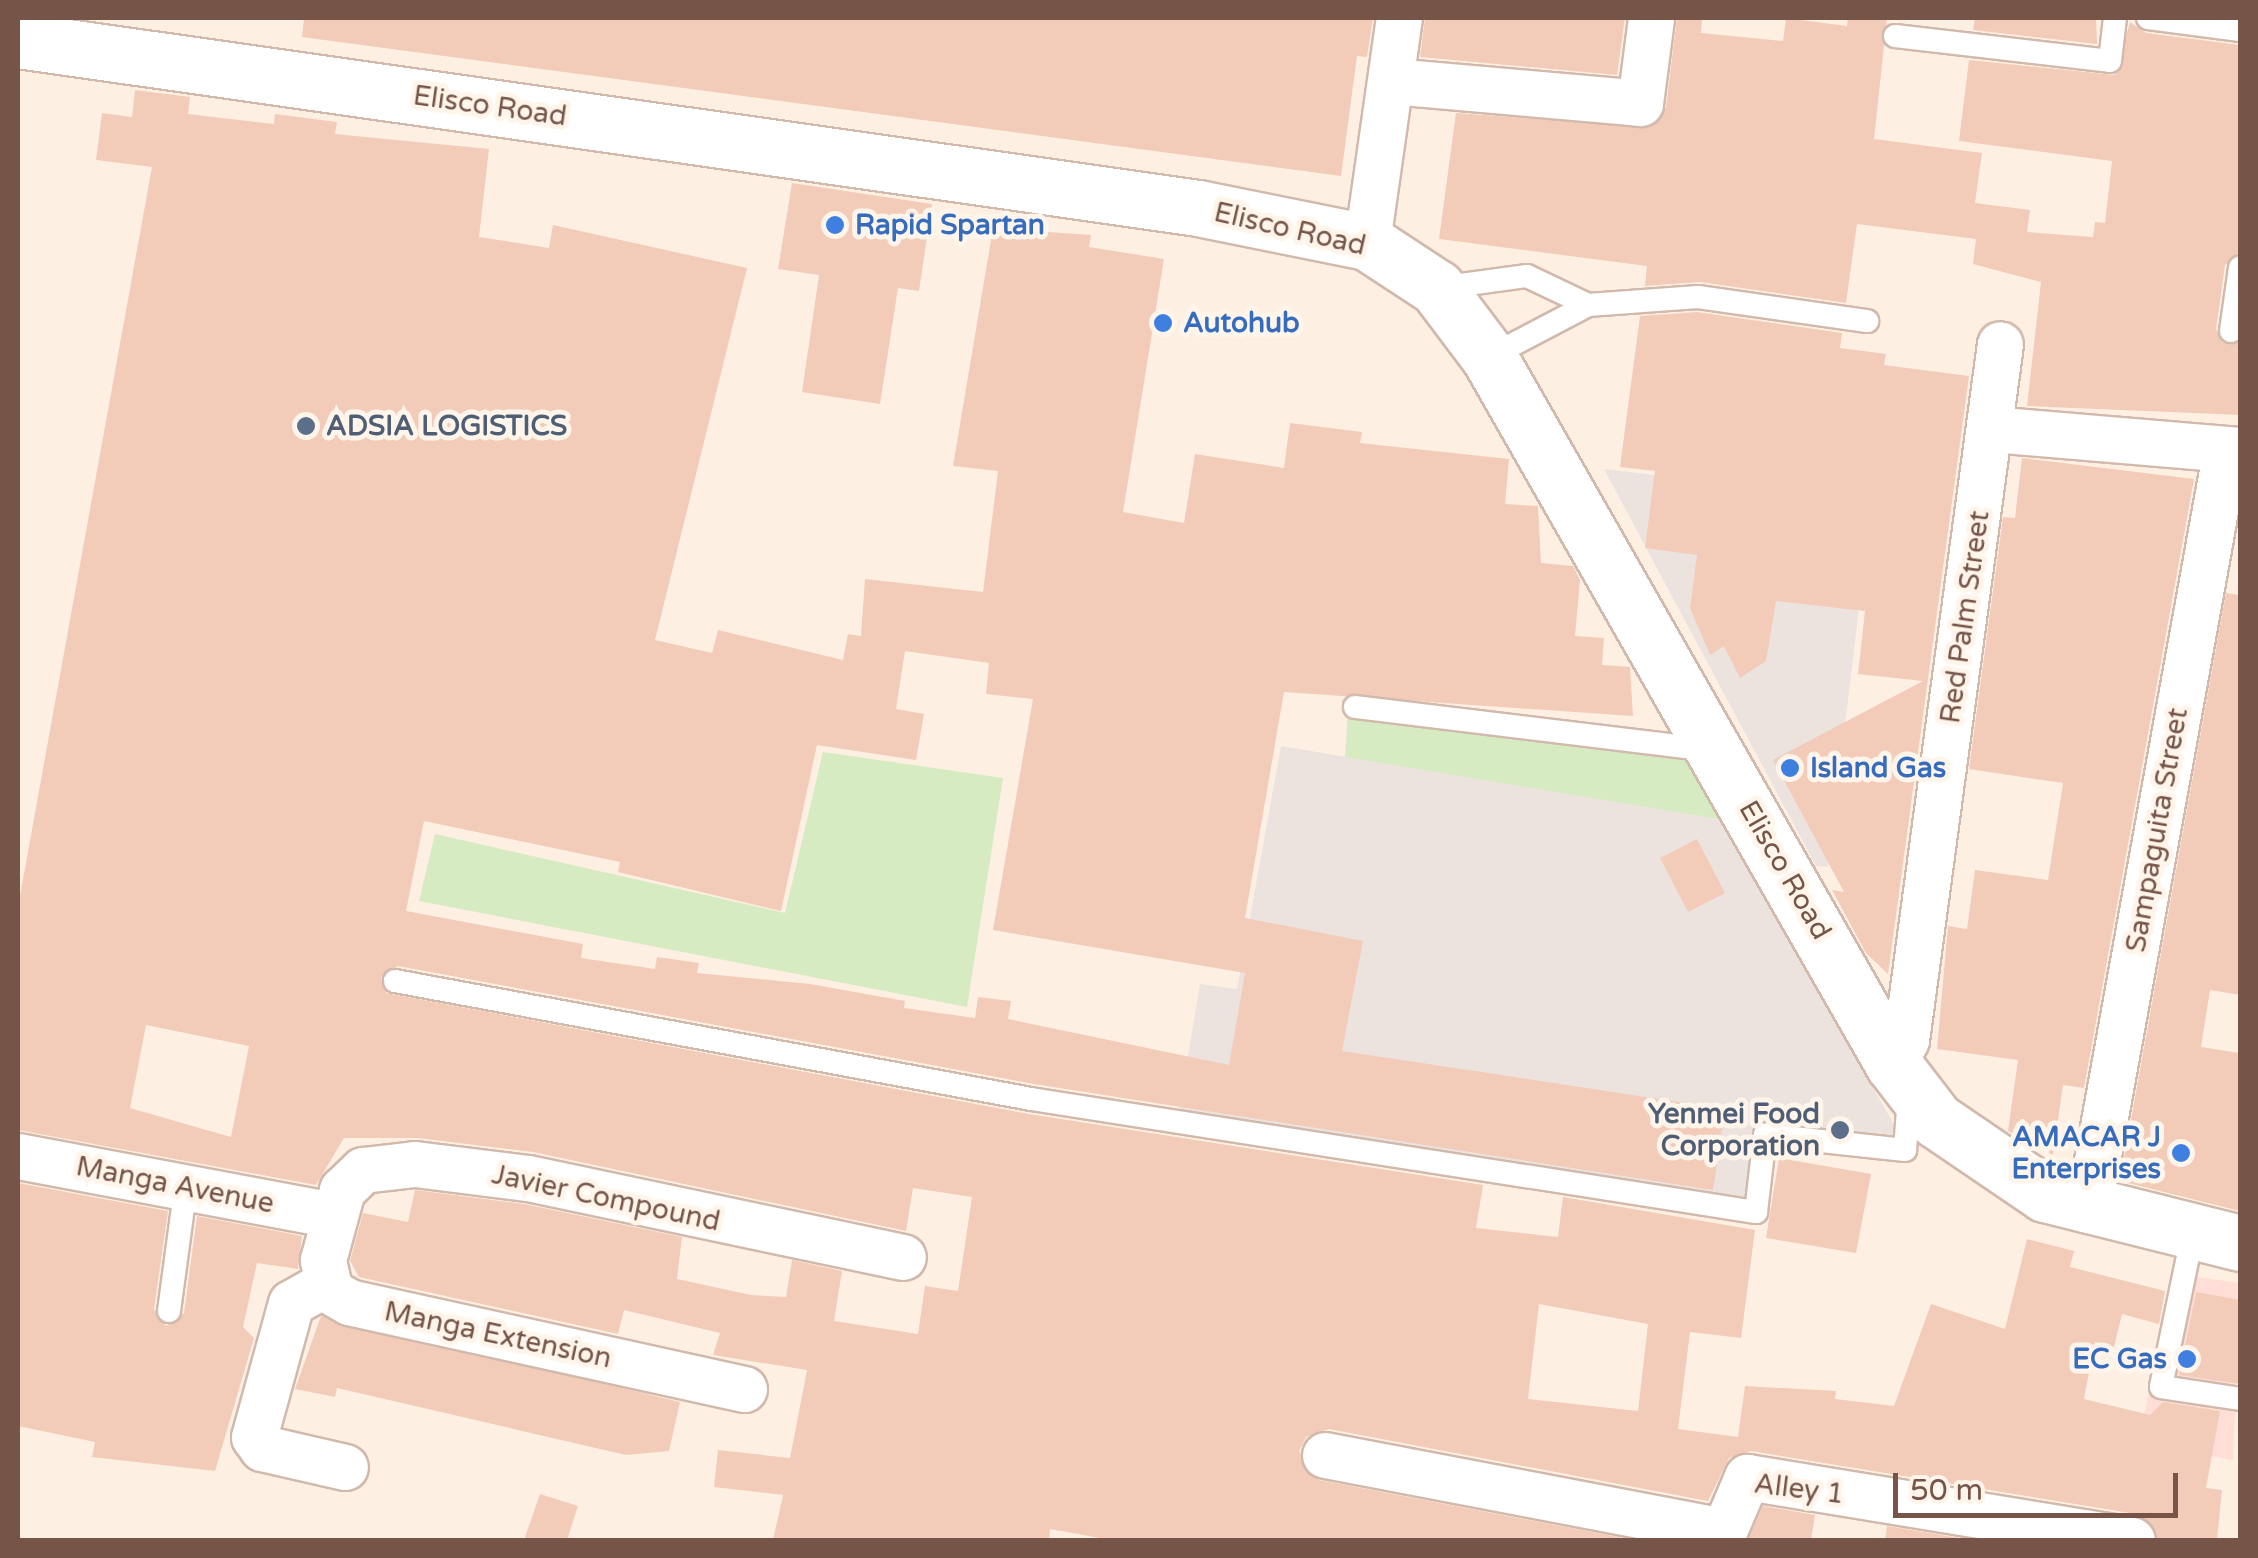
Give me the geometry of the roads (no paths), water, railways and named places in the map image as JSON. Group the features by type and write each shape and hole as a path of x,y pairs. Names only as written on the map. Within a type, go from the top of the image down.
{"main road":[{"name":"Elisco Road","path":"50,55 1198,208 1367,242 1438,288 1489,357 1901,1076 1965,1148 2088,1210 2216,1240"}],"street":[{"path":"1367,242 1398,18"},
{"path":"1391,82 1640,102 1651,18"},
{"name":"Red Palm Street","path":"1901,1076 2000,344"},
{"path":"1991,429 2233,449"},
{"name":"Sampaguita Street","path":"2088,1210 2233,449"},
{"name":"Manga Avenue","path":"18,1156 332,1215"},
{"name":"Javier Compound","path":"332,1215 363,1170 414,1164 528,1178 903,1257"},
{"path":"332,1215 327,1283 291,1303 254,1437 262,1448 344,1467"},
{"name":"Manga Extension","path":"327,1283 349,1302 390,1313 744,1389"},
{"name":"Alley 1","path":"1325,1455 1724,1531 1746,1477 2132,1540"}],"lane":[{"path":"1896,36 2110,61 2115,18"},
{"path":"2148,18 2240,30"},
{"path":"2231,331 2240,268"},
{"path":"1438,288 1527,276 1588,305"},
{"path":"1489,357 1588,305 1698,296 1868,321"},
{"path":"1355,707 1715,750"},
{"path":"395,981 1031,1098 1756,1212 1766,1135 1905,1150 1901,1076"},
{"path":"169,1311 186,1186"},
{"path":"2216,1240 2161,1386 2240,1399"}],"place":[{"name":"Rapid Spartan","path":"835,225"},
{"name":"Autohub","path":"1163,323"},
{"name":"ADSIA LOGISTICS","path":"306,426"},
{"name":"Island Gas","path":"1790,768"},
{"name":"Yenmei Food Corporation","path":"1840,1130"},
{"name":"AMACAR J Enterprises","path":"2181,1153"},
{"name":"EC Gas","path":"2187,1359"}]}
